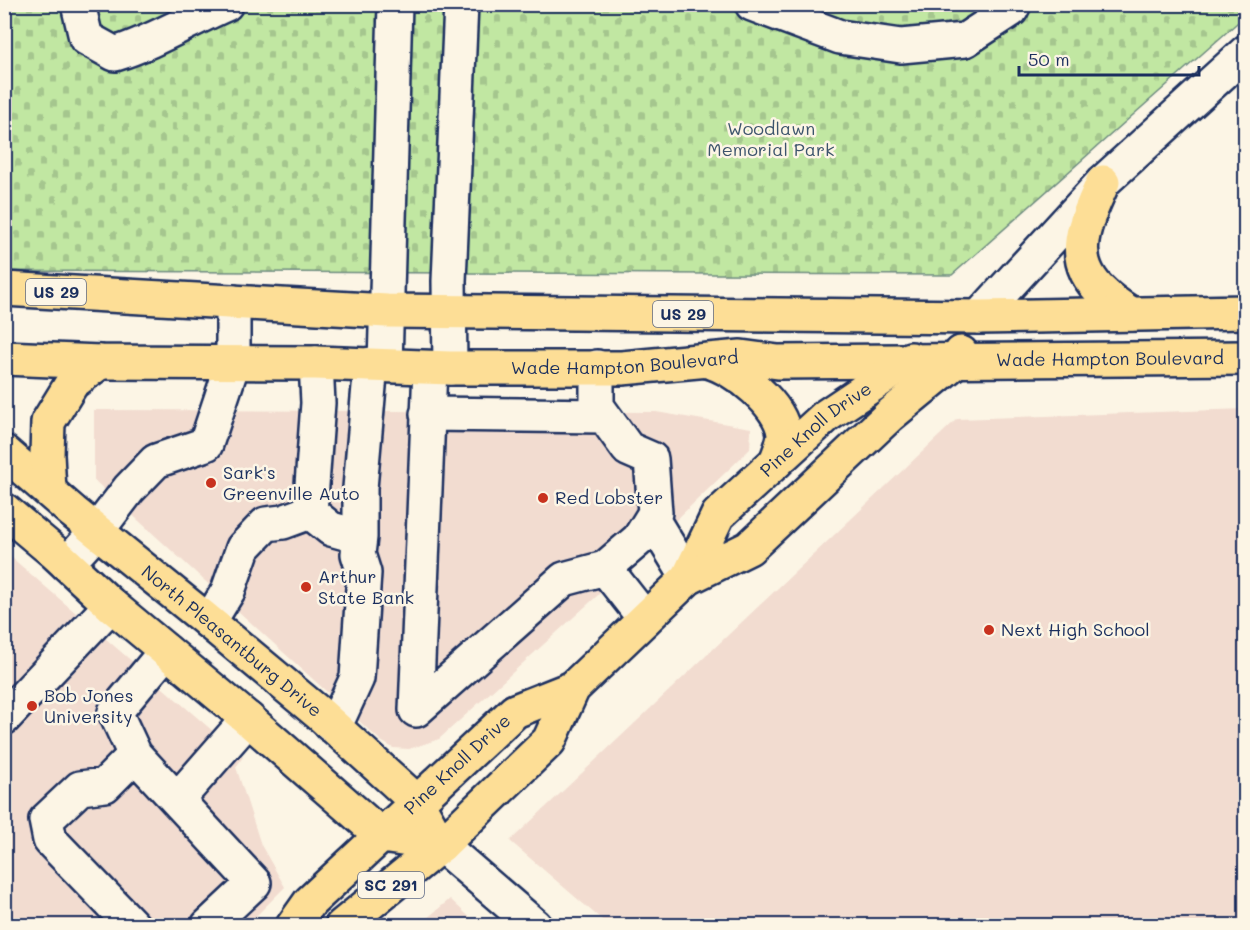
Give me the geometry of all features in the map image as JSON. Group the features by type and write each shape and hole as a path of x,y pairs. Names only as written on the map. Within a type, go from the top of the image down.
{"main road":[{"path":"1103,182 1084,228 1080,253 1086,272 1094,284 1131,314"},
{"name":"US 29","path":"4,289 387,311 979,317 1245,312"},
{"path":"741,357 796,342 979,317"},
{"name":"Pine Knoll Drive","path":"441,845 549,741 573,688 688,578 750,548 890,415 957,360 979,317"},
{"name":"Pine Knoll Drive","path":"688,578 718,515 826,416 979,317"},
{"name":"Wade Hampton Boulevard","path":"4,358 100,362 378,364 440,368 622,368 741,357 778,362 1245,358"},
{"path":"706,360 720,364 753,385 775,411 784,435 776,462"},
{"path":"50,490 47,455 48,422 72,383 100,362"},
{"name":"North Pleasantburg Drive","path":"4,452 331,725 417,802 441,845"},
{"path":"4,510 111,605 248,719 382,836 441,845"},
{"name":"Pine Knoll Drive","path":"382,836 515,711 573,688"},
{"name":"SC 291","path":"293,926 310,902 382,836"},
{"name":"SC 291","path":"342,926 441,845"}],"street":[{"path":"78,4 86,38 115,54 141,46 226,4"},
{"path":"331,725 340,715 357,678 364,573 358,554 360,488 387,311 394,4"},
{"path":"461,4 448,311 440,368 427,414 416,710 564,579 605,568 639,539 652,519 655,513 651,459 628,449 597,406 597,367"},
{"path":"752,4 840,37 902,46 965,40 1011,10 1014,4"},
{"name":"Pine Knoll Drive","path":"979,317 1103,182 1245,52"},
{"path":"67,564 129,489 156,461 206,444 233,363 232,302"},
{"path":"310,512 318,402 316,363"},
{"path":"427,414 604,416"},
{"path":"310,512 331,529 360,537"},
{"path":"209,622 228,591 243,548 266,524 283,522 310,512"},
{"path":"652,519 688,578"},
{"path":"605,568 645,619"},
{"path":"4,718 111,605"},
{"path":"166,651 115,712 135,755 254,883 208,926"},
{"path":"177,800 248,719"},
{"path":"133,926 50,840 46,820 80,788 105,784 135,755"},
{"path":"441,845 535,926"}],"shaded area":[{"name":"Next High School","path":"1245,409 1245,925 608,925 510,841 957,419"},
{"path":"94,410 656,412 751,428 750,449 597,596 439,739 409,749 393,748 381,741 94,480"},
{"path":"4,551 243,757 236,767 261,845 285,887 247,925 5,925"},
{"path":"450,899 478,925 419,925"}],"green space":[{"name":"Woodlawn Memorial Park","path":"5,5 1245,5 1245,16 952,275 5,271"}],"place":[{"name":"Sark's Greenville Auto","path":"211,483"},
{"name":"Red Lobster","path":"543,498"},
{"name":"Arthur State Bank","path":"306,587"},
{"name":"Next High School","path":"989,630"},
{"name":"Bob Jones University","path":"32,706"}]}
